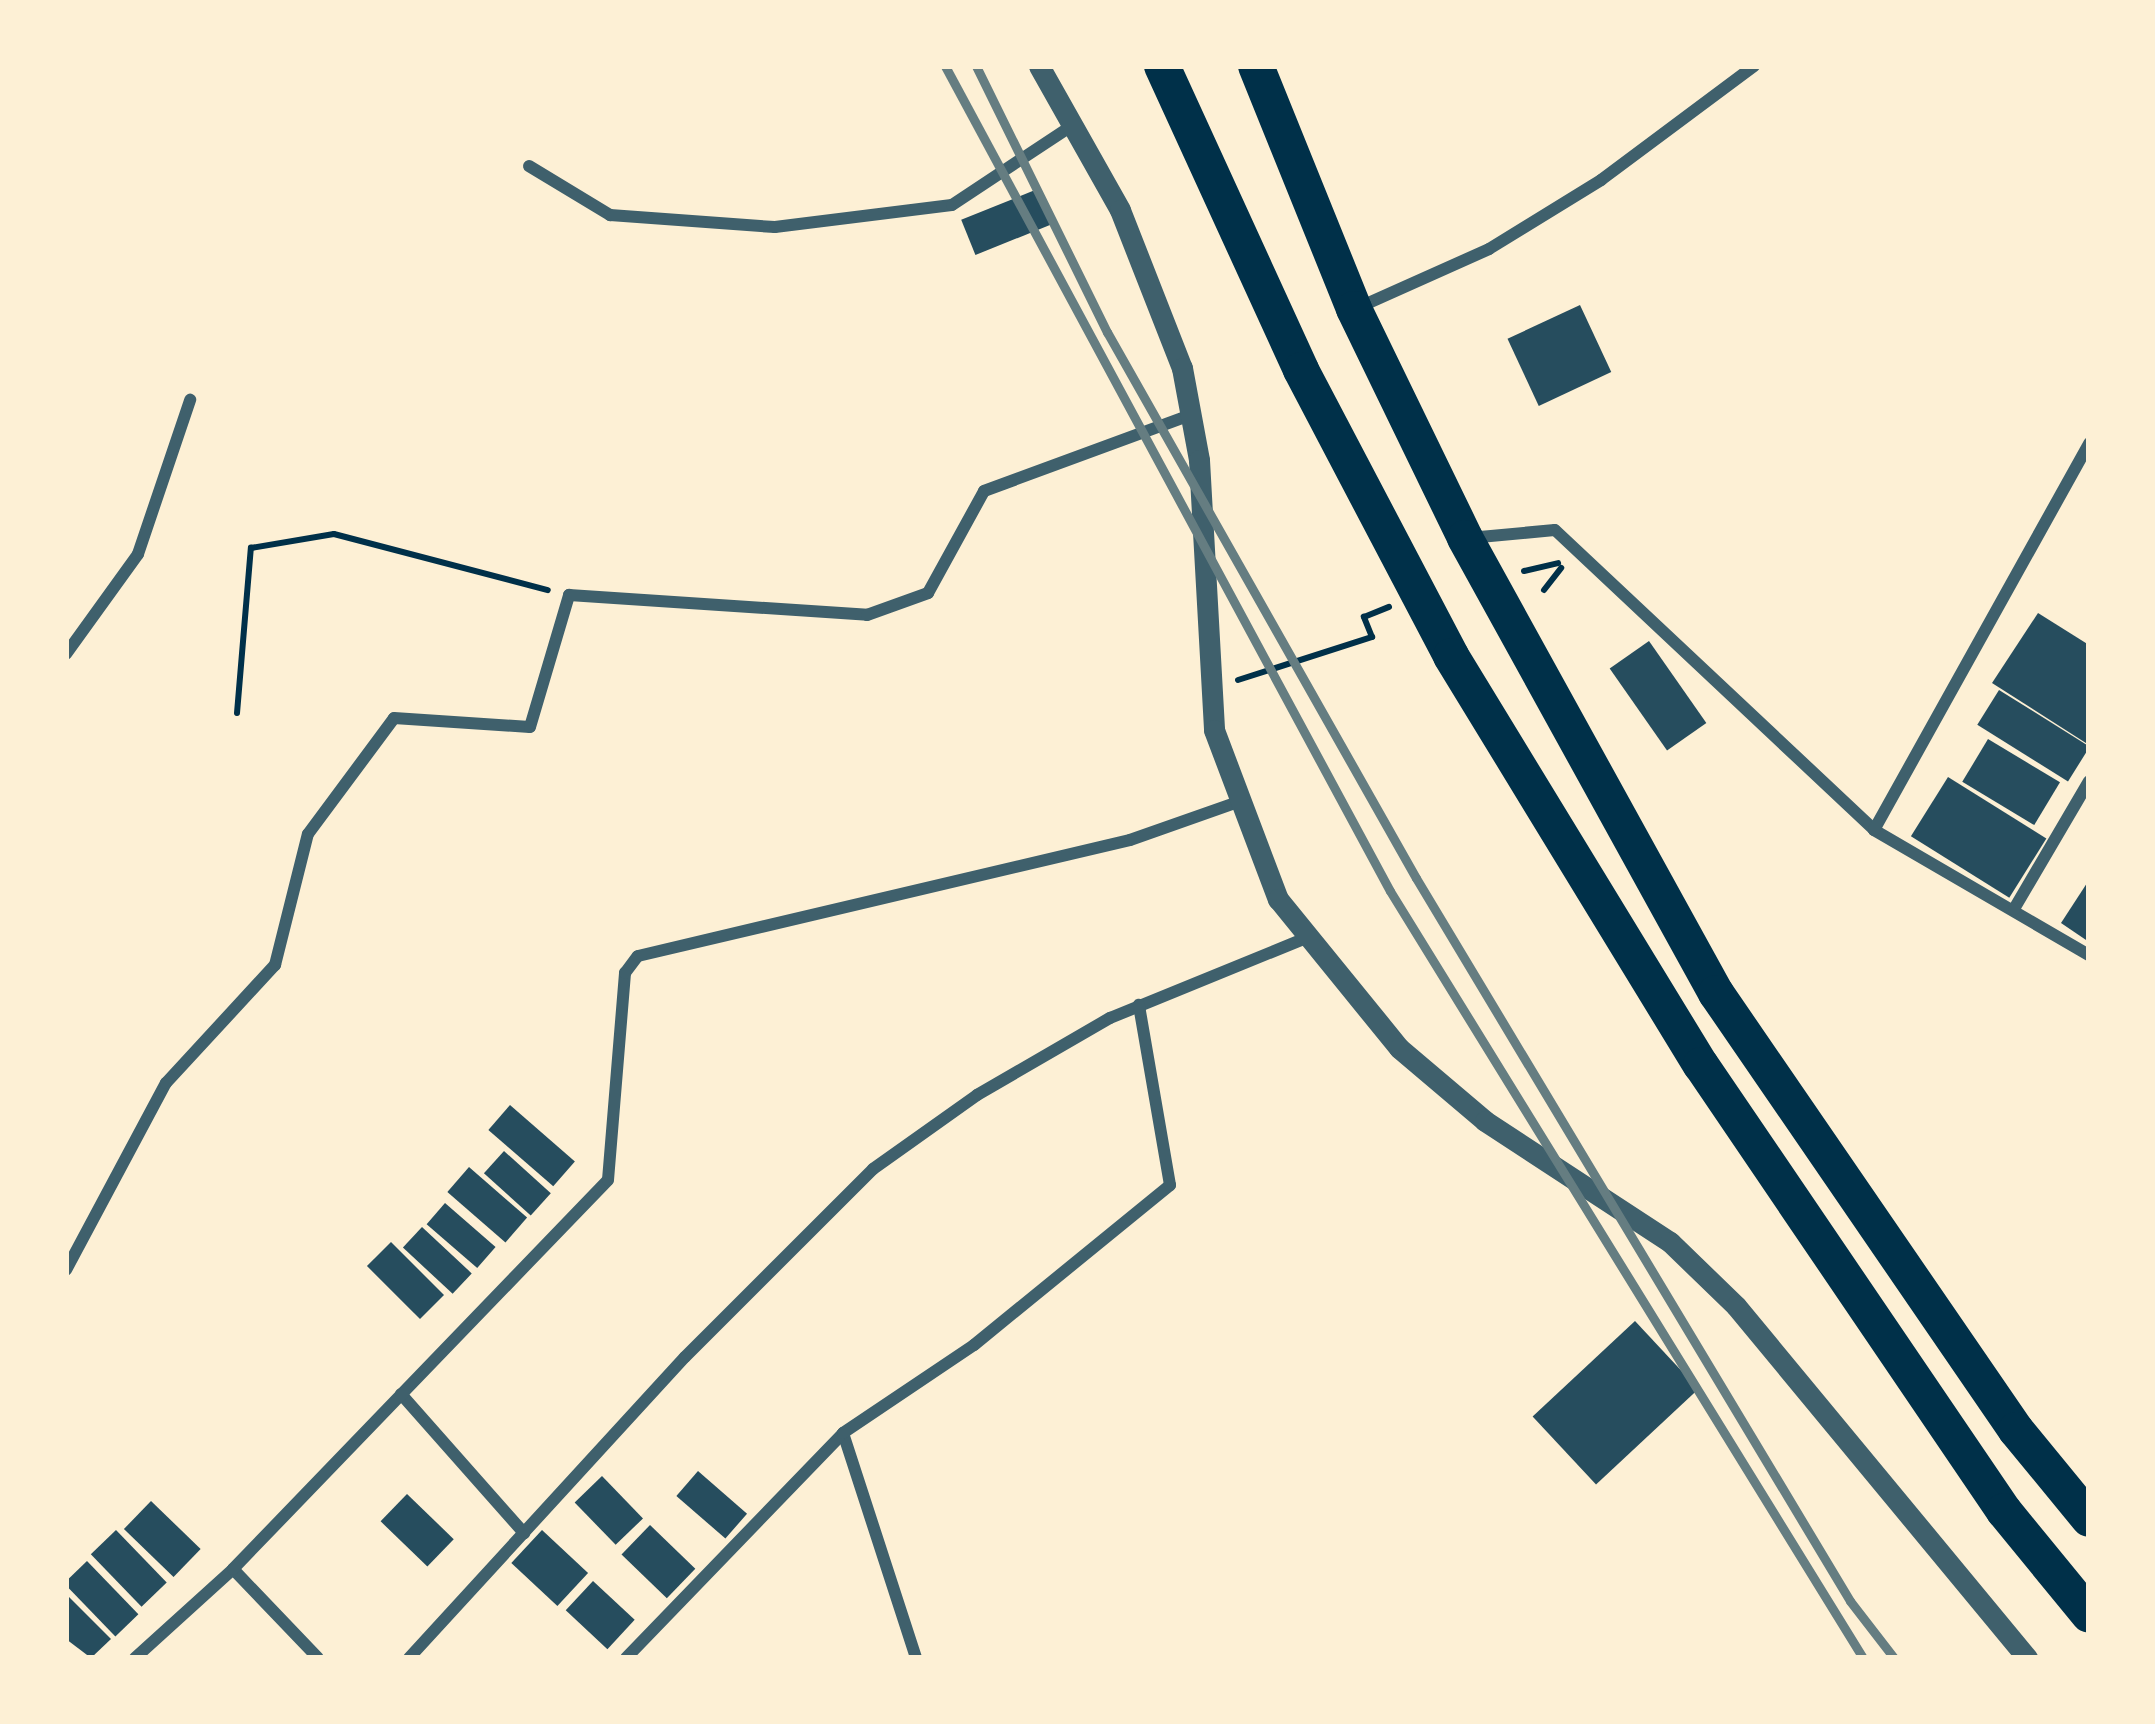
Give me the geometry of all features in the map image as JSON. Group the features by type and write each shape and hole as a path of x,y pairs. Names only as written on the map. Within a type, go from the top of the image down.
{"highway":[{"path":"1162,66 1320,410 1451,656 1701,1065 2004,1511 2089,1615"},
{"path":"1256,66 1354,309 1465,538 1716,993 2016,1430 2089,1520"}],"street":[{"path":"1039,66 1120,210 1192,415 1210,689 1238,802 1279,899 1399,1048 1485,1121 1670,1241 1736,1306 2027,1658"},
{"path":"1354,309 1489,249 1601,180 1754,66"},
{"path":"529,166 610,215 775,227 952,205 1070,127"},
{"path":"66,654 137,554 190,400"},
{"path":"66,1270 166,1083 275,965 308,834 379,731 409,713 530,727 569,595 867,615 936,586 984,491 1192,415"},
{"path":"1874,830 2089,443"},
{"path":"1465,538 1555,530 1874,830 2089,956"},
{"path":"2014,909 2089,781"},
{"path":"135,1658 232,1569 608,1180 625,973 638,956 1130,840 1238,802"},
{"path":"409,1658 873,1169 977,1095 1139,1005 1308,937"},
{"path":"626,1658 843,1433 974,1345 1170,1184 1139,1005"},
{"path":"401,1394 524,1533"},
{"path":"843,1433 916,1658"},
{"path":"232,1569 318,1658"}],"path":[{"path":"237,713 251,548 334,534 569,595"},
{"path":"1544,590 1567,561"},
{"path":"1210,689 1372,637 1364,617"}],"building":[{"path":"1040,188 1054,223 975,255 961,220"},
{"path":"1580,305 1611,372 1539,406 1507,339"},
{"path":"2038,613 2089,645 2089,745 1992,683"},
{"path":"1649,641 1706,723 1667,750 1610,669"},
{"path":"1999,690 2089,746 2068,781 1977,725"},
{"path":"1988,739 2060,782 2034,825 1962,782"},
{"path":"1948,777 2046,838 2009,898 1911,836"},
{"path":"2089,880 2089,942 2061,923"},
{"path":"510,1105 575,1161 553,1186 488,1130"},
{"path":"504,1151 551,1193 531,1215 484,1173"},
{"path":"469,1167 527,1218 505,1242 447,1192"},
{"path":"445,1203 496,1247 477,1268 427,1224"},
{"path":"422,1227 472,1273 453,1294 403,1247"},
{"path":"391,1242 444,1295 420,1319 367,1266"},
{"path":"1635,1321 1698,1389 1596,1484 1533,1416"},
{"path":"698,1471 747,1514 725,1539 676,1496"},
{"path":"602,1476 643,1518 616,1545 575,1502"},
{"path":"407,1494 454,1539 427,1566 381,1521"},
{"path":"151,1501 201,1549 174,1577 124,1529"},
{"path":"650,1525 695,1569 667,1598 622,1554"},
{"path":"116,1530 167,1583 142,1607 91,1554"},
{"path":"542,1530 588,1573 557,1606 511,1563"},
{"path":"87,1561 138,1614 115,1636 66,1585"},
{"path":"593,1581 635,1620 607,1649 566,1610"},
{"path":"66,1594 111,1639 91,1658 66,1639"}],"railway":[{"path":"945,66 1390,891 1863,1658"},
{"path":"976,66 1107,332 1416,878 1850,1601 1894,1658"}]}
